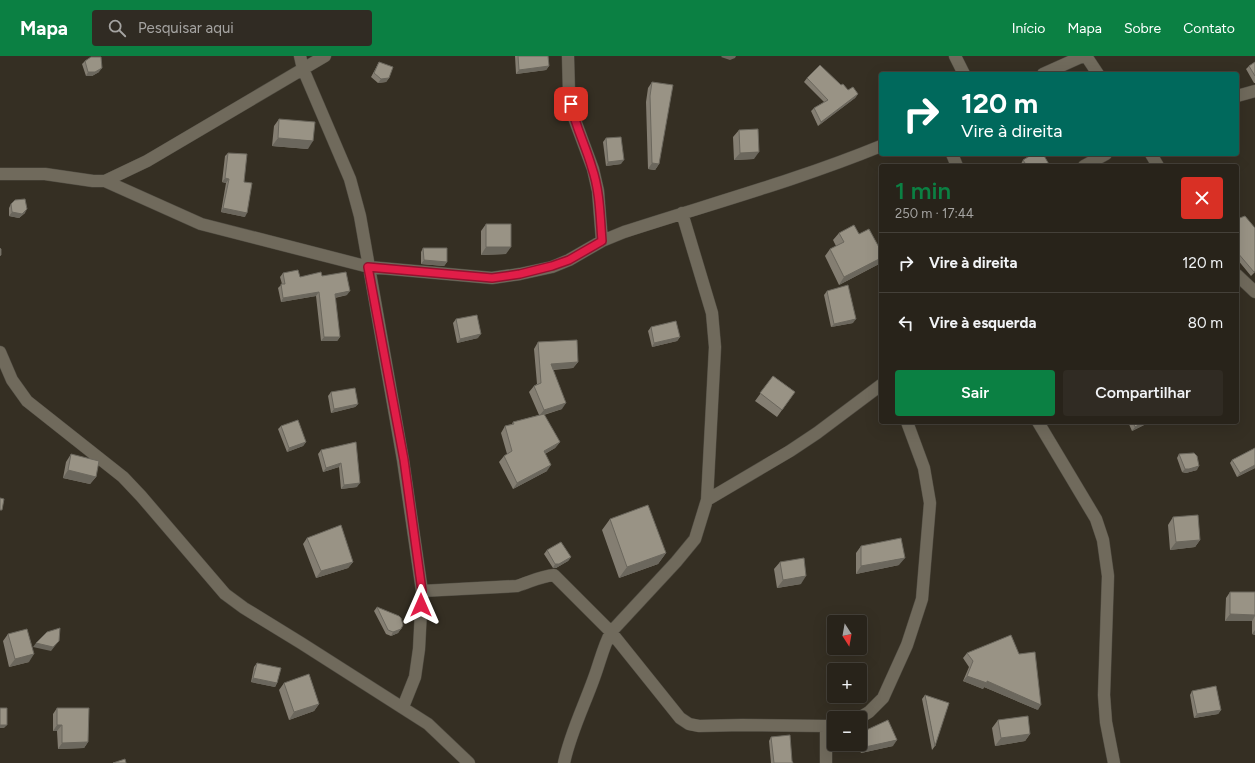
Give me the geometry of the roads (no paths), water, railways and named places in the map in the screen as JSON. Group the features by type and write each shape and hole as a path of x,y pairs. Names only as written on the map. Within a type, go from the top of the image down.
{"street":[{"path":"300,56 303,69 350,179 360,216 404,460 422,591 419,649 415,677 403,707"},
{"path":"105,181 147,160 325,56"},
{"path":"568,56 569,93 573,115 598,191 602,241"},
{"path":"955,56 963,72"},
{"path":"1047,72 1083,56"},
{"path":"1086,56 1097,72"},
{"path":"1239,95 1255,91"},
{"path":"0,174 45,174 93,181 105,181 201,224 368,267 492,278 520,274 552,266 569,260 602,241 624,232 806,174 879,147"},
{"path":"1088,164 1102,156"},
{"path":"564,763 604,646 611,632 676,562 695,539 707,500 715,347 712,313 682,214"},
{"path":"1239,277 1255,292"},
{"path":"0,352 12,380 27,401 123,477 225,594 244,608 428,724 468,763"},
{"path":"707,500 812,437 879,387"},
{"path":"867,714 883,698 907,645 922,599 930,503 924,468 908,424"},
{"path":"1039,424 1096,519 1102,540 1108,576 1104,695 1106,722 1114,763"},
{"path":"422,591 517,586 545,576 554,575 611,632 680,718 689,724 699,726 827,725"},
{"path":"826,763 827,751"}]}
